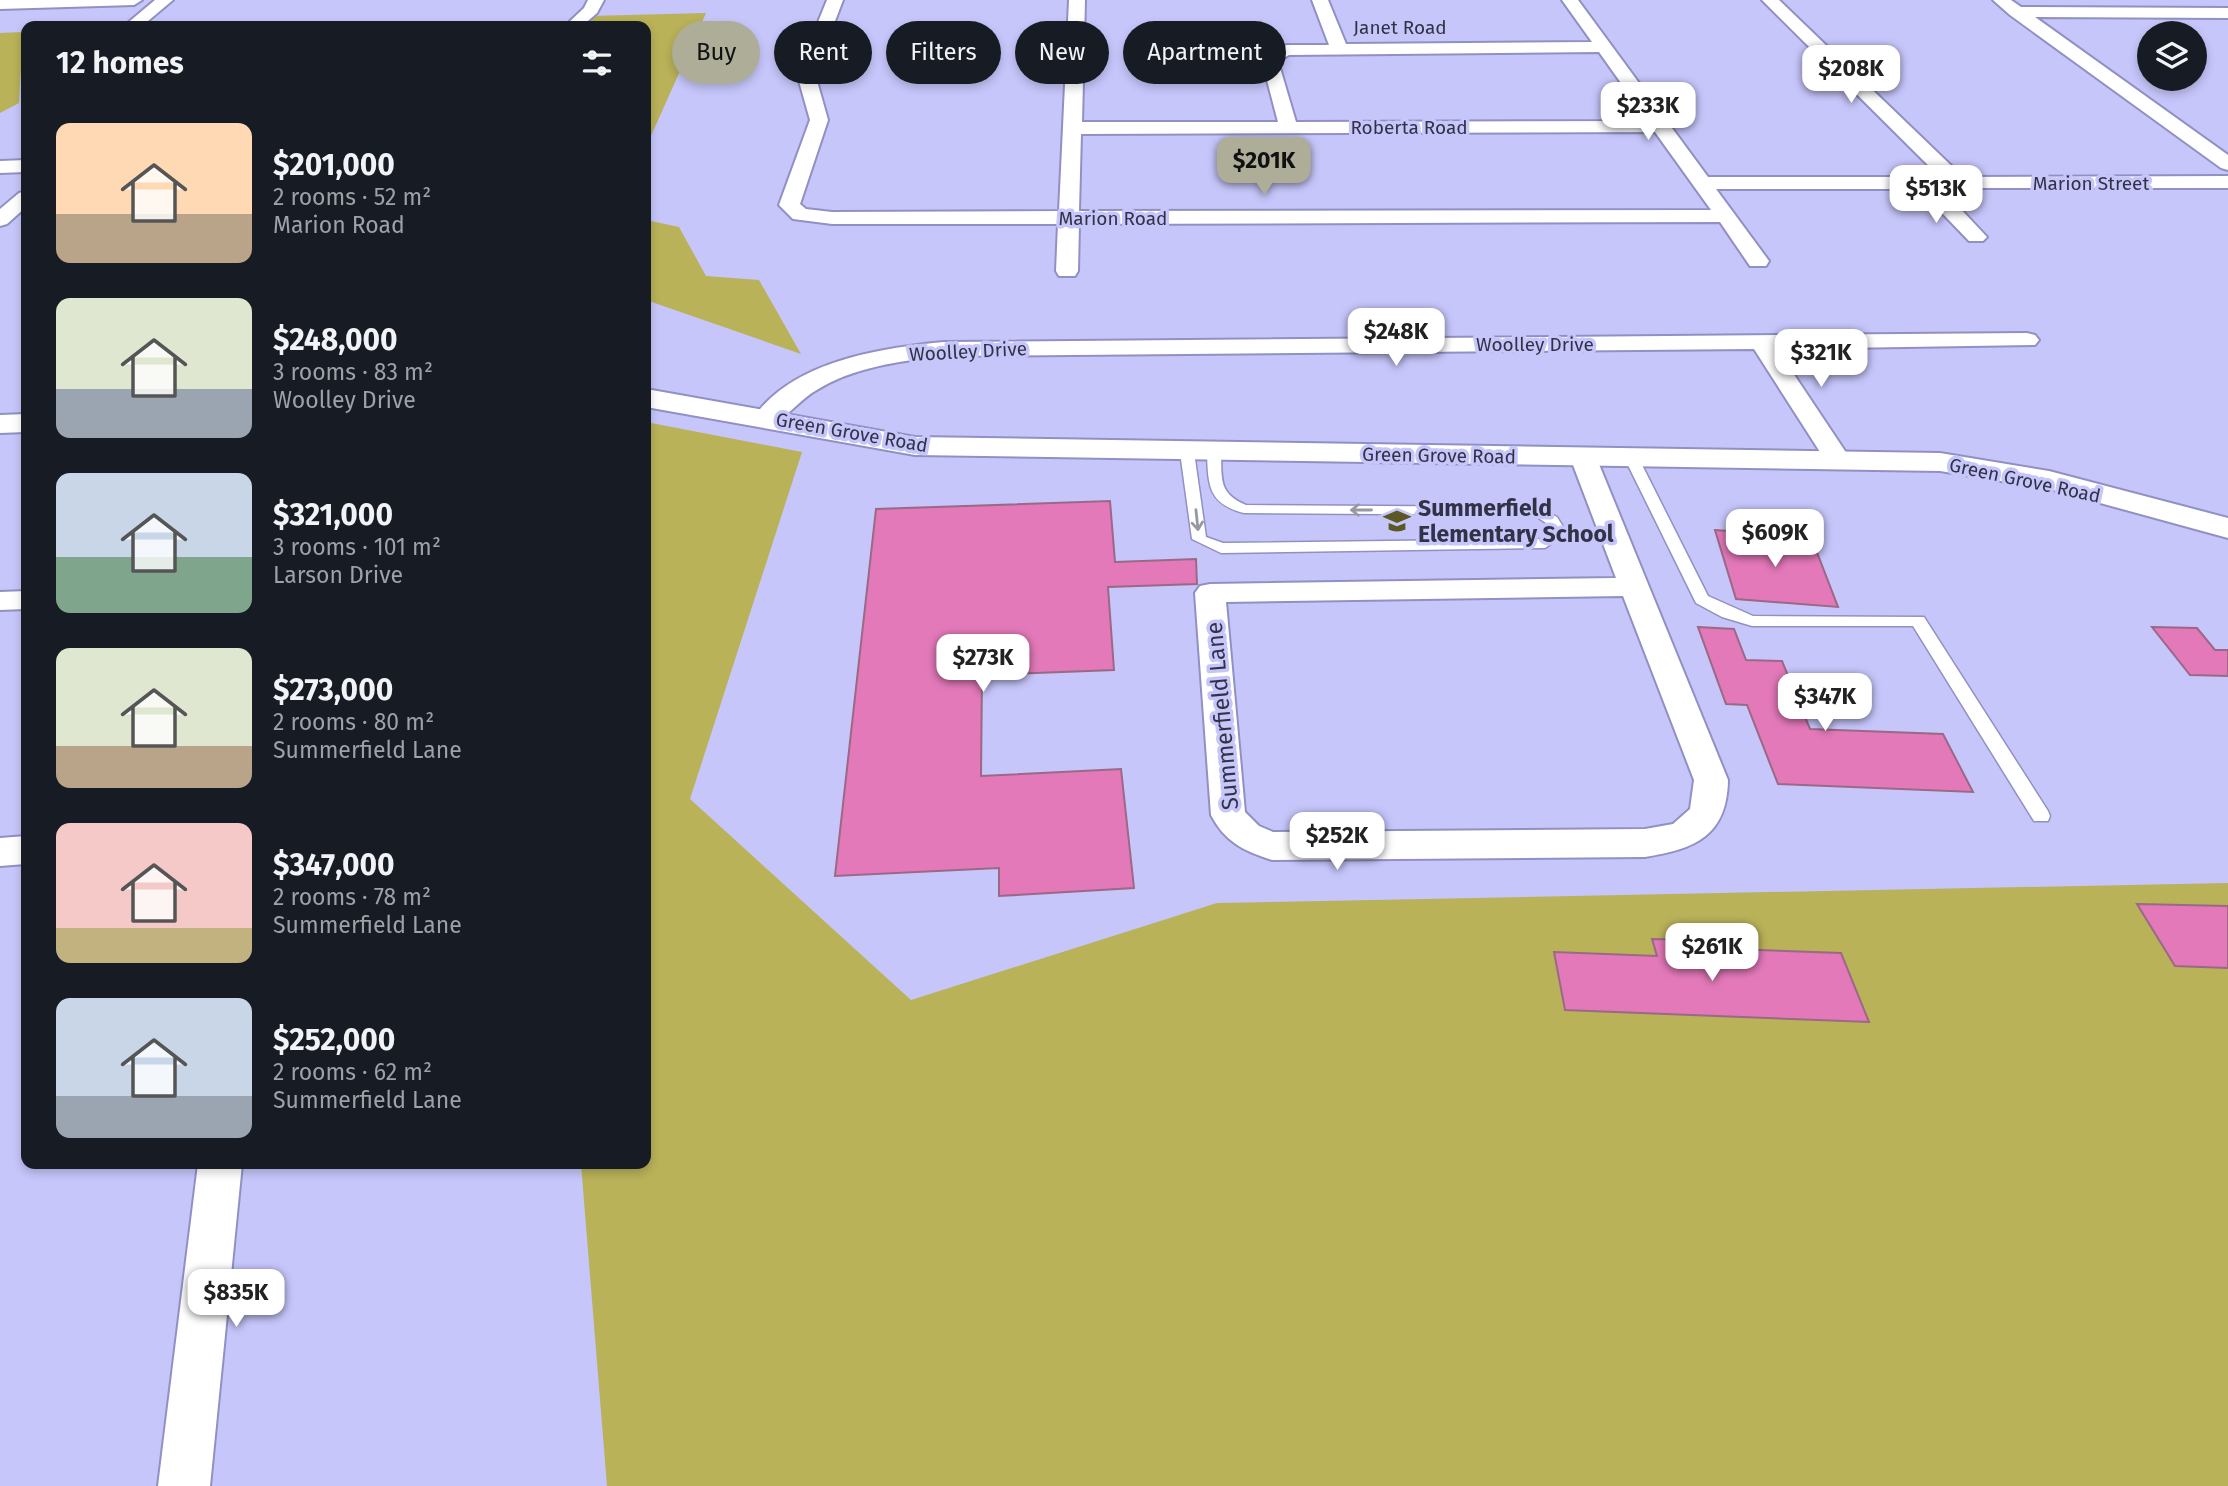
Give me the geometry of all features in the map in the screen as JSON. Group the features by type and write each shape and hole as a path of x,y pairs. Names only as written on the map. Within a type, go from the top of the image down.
{"street":[{"path":"0,4 134,0"},
{"path":"138,21 165,0"},
{"path":"579,21 591,10 596,0"},
{"name":"Marion Road","path":"835,0 806,74 819,120 789,205 794,212 811,218 1726,216"},
{"path":"1067,271 1077,0"},
{"path":"1320,0 1339,48"},
{"path":"1570,0 1758,261"},
{"path":"1770,0 1958,183"},
{"path":"2001,0 2228,164"},
{"path":"2017,12 2228,13"},
{"name":"Janet Road","path":"1290,128 1282,111 1270,61 1272,56 1297,48 1604,47"},
{"name":"Roberta Road","path":"1073,128 1661,126"},
{"path":"0,167 21,166"},
{"name":"Marion Street","path":"1702,183 2228,182"},
{"path":"1926,184 1976,237"},
{"path":"0,220 21,201"},
{"name":"Woolley Drive","path":"766,418 807,385 836,372 879,358 944,349 2027,340"},
{"path":"1762,344 1821,429 1838,460"},
{"name":"Green Grove Road","path":"651,399 915,446 1926,461 1980,467 2057,484 2228,528"},
{"path":"0,424 21,423"},
{"name":"Summerfield Lane","path":"1583,457 1711,780 1712,801 1705,817 1688,832 1663,841 1645,843 1272,846 1254,841 1239,832 1228,815 1210,593 1634,587"},
{"path":"0,601 21,600"},
{"path":"0,852 21,850"},
{"path":"184,1486 219,1169"}],"lane":[{"path":"1201,452 1217,494 1225,502 1244,509 1536,511 1552,520 1560,533 1545,543 1221,548 1199,539 1201,452"},
{"path":"1631,457 1702,599 1728,613 1752,621 1918,621 2040,816"}],"shaded area":[{"path":"706,13 702,21 672,21 672,84 674,84 651,136 651,21 586,21 588,16"},
{"path":"21,32 19,103 0,113 0,33"},
{"path":"651,221 679,227 706,276 759,280 801,354 651,302"},
{"path":"651,423 802,452 690,799 911,1000 1217,903 2228,883 2228,1486 607,1486 581,1169 651,1169"}],"building":[{"path":"1110,501 1115,562 1196,559 1197,584 1108,587 1114,670 982,675 981,776 1121,769 1134,888 999,896 999,868 835,876 876,509"},
{"path":"1715,530 1811,537 1838,607 1736,599"},
{"path":"1698,627 1734,629 1746,660 1782,661 1810,729 1943,734 1973,792 1778,784 1747,705 1726,704"},
{"path":"2152,627 2197,628 2215,650 2228,650 2228,676 2190,675"},
{"path":"2137,904 2228,906 2228,968 2175,966"},
{"path":"1652,939 1728,941 1731,949 1841,953 1869,1022 1565,1010 1554,952 1657,956"}],"place":[{"name":"Summerfield Elementary School","path":"1397,521"}]}
